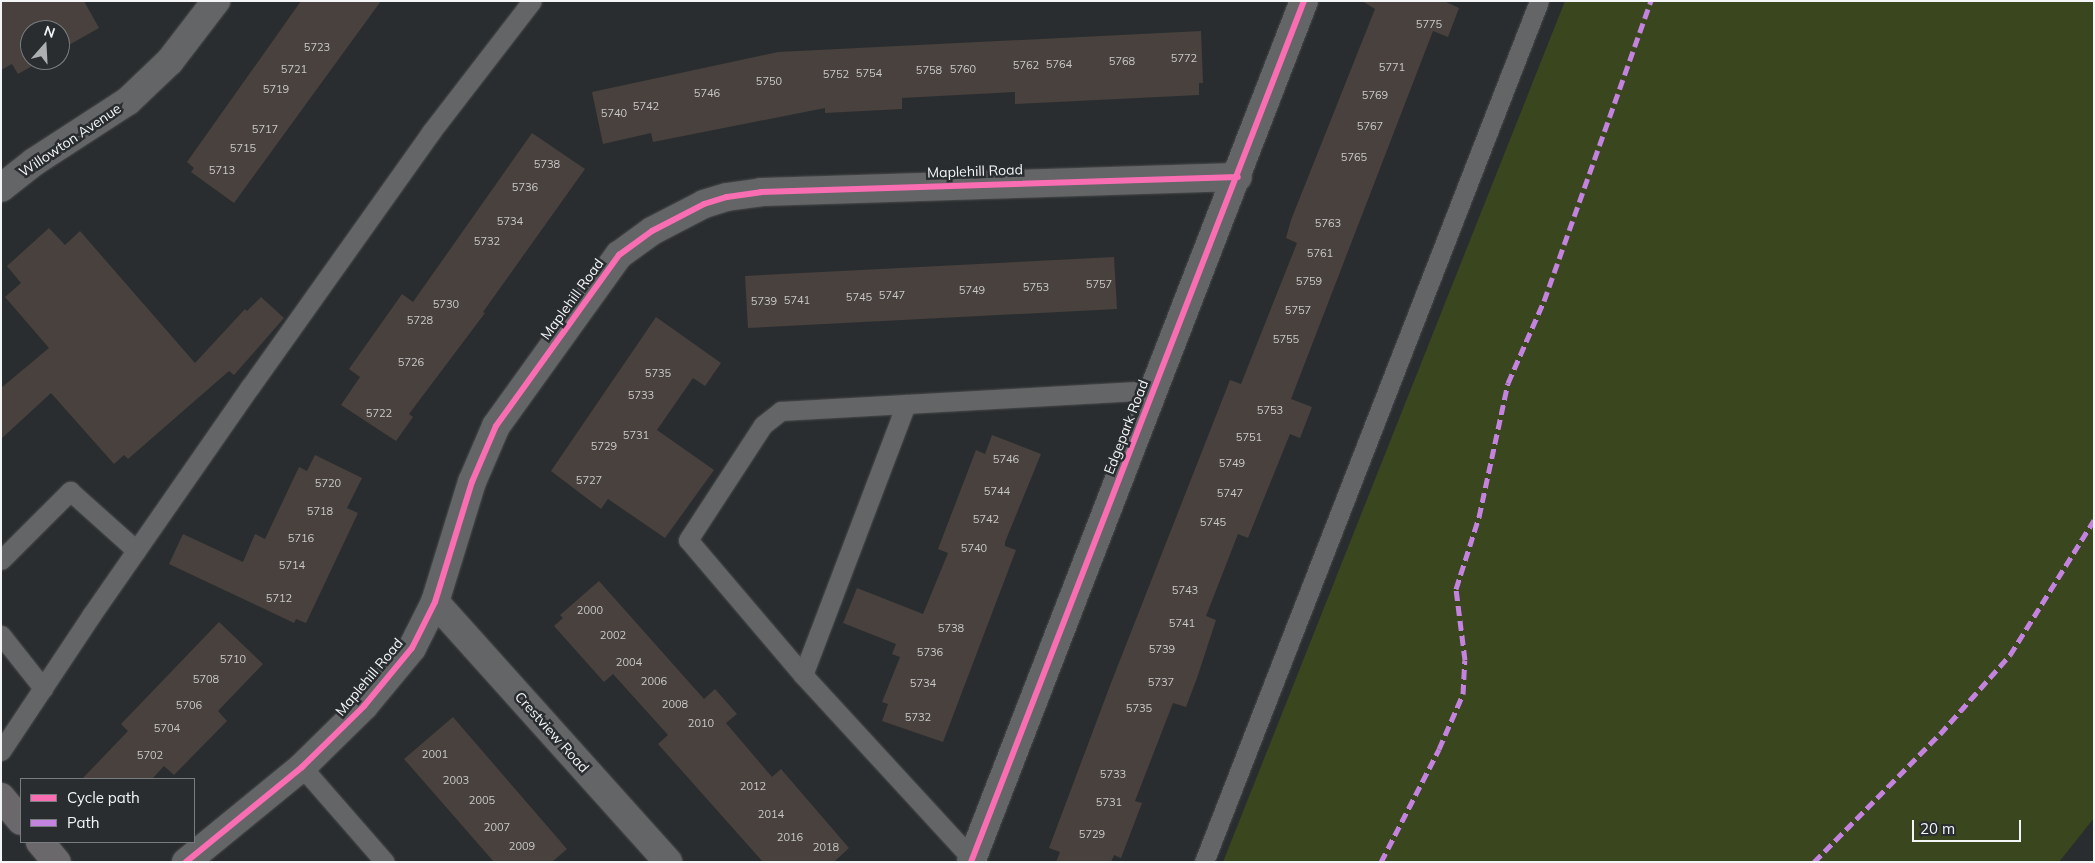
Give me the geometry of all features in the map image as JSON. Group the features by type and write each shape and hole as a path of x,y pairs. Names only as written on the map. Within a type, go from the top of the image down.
{"main road":[{"path":"1,797 20,819"},
{"path":"41,843 57,862"}],"street":[{"name":"Willowton Avenue","path":"1,188 34,162 128,101 170,61 216,1"},
{"name":"Edgepark Road","path":"972,860 1238,177 1304,1"},
{"name":"Maplehill Road","path":"186,862 302,768 364,706 412,648 435,602 472,482 496,426 619,255 674,218 727,197 761,192 1238,177"},
{"name":"Crestview Road","path":"435,602 668,862"}],"lane":[{"path":"1,751 136,550 431,132 532,1"},
{"path":"1204,862 1539,1"},
{"path":"972,860 803,675 688,540 763,425 781,411 1154,390"},
{"path":"803,675 906,404"},
{"path":"1,560 70,490 136,550"},
{"path":"1,635 43,688"},
{"path":"302,768 385,862"}],"green space":[{"path":"1565,1 2094,1 2094,818 2059,862 1223,862"}],"building":[{"path":"1,1 84,1 99,28 70,44 70,20 20,20 20,70 25,70 18,74 12,64 1,70"},
{"path":"301,1 381,1 234,203 191,172 194,168 187,162"},
{"path":"1362,1 1444,1 1459,8 1448,37 1433,31 1291,399 1312,407 1300,438 1290,434 1248,538 1238,534 1206,616 1216,620 1197,678 1186,707 1173,703 1135,801 1142,803 1121,858 1114,855 1111,862 1056,862 1060,852 1049,848 1111,683 1230,380 1241,384 1297,243 1286,238 1291,220 1375,9"},
{"path":"1201,31 1203,83 1199,83 1199,95 1015,104 1015,92 902,98 902,109 825,113 825,108 653,142 651,133 603,144 592,92 778,52"},
{"path":"532,133 585,169 483,312 485,313 409,414 413,417 396,441 341,405 360,377 349,369 402,294 413,302"},
{"path":"49,228 65,245 80,231 195,363 245,309 247,311 261,297 284,318 234,375 229,371 128,459 124,455 114,464 51,393 1,439 1,388 49,348 5,297 21,283 7,266"},
{"path":"1114,257 1117,309 748,328 745,276"},
{"path":"656,317 721,363 705,386 693,378 657,430 714,470 665,538 608,499 601,509 551,471"},
{"path":"992,435 1041,454 1005,542 1005,546 1016,550 943,742 882,721 888,704 882,702 900,657 892,654 896,644 843,623 857,588 923,614 948,553 938,549 976,450 985,454"},
{"path":"315,455 362,478 347,508 358,513 306,623 296,619 294,623 169,564 183,534 243,562 255,534 265,539 299,467 307,471"},
{"path":"599,581 704,699 715,689 737,714 726,723 772,777 781,769 849,848 834,862 763,862 658,744 668,735 613,674 604,682 554,626 563,618 560,615"},
{"path":"219,622 263,664 218,711 227,721 174,775 164,766 153,778 83,778 128,731 121,724"},
{"path":"453,717 567,849 552,862 494,862 404,759"}],"marked path":[{"path":"1381,862 1439,749 1463,694 1465,660 1456,589 1479,517 1508,383 1544,301 1651,1"},
{"path":"1814,862 1940,734 2010,655 2094,520"}],"cycle path":[{"path":"971,862 1304,1"},
{"path":"186,862 302,767 364,706 412,648 435,602 472,482 496,426 619,255 652,231 704,204 727,197 761,192 1238,177"}]}
